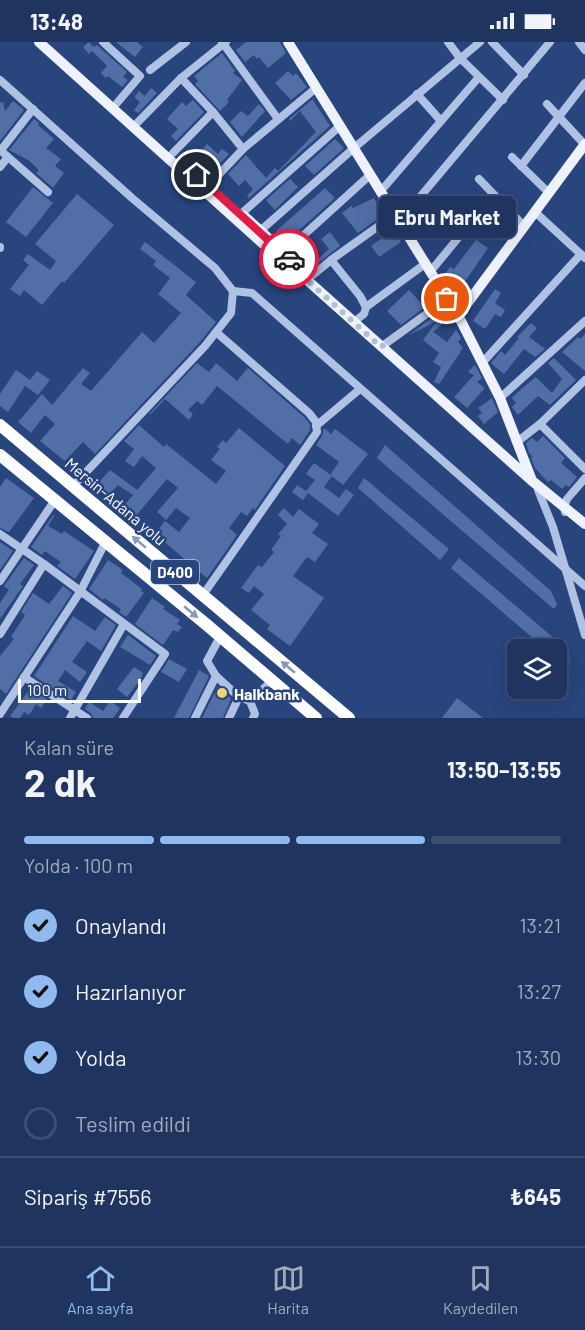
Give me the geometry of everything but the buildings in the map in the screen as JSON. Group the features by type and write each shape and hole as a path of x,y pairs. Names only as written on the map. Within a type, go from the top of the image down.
{"highway":[{"name":"Mersin-Adana yolu","path":"0,425 349,718"},
{"name":"D400","path":"0,455 316,718"}],"main road":[{"path":"39,42 585,530"},
{"path":"49,42 241,213 284,253 307,280"},
{"path":"291,43 316,88 458,316 500,398 531,480 538,490 585,524"},
{"path":"458,316 585,145"}],"street":[{"path":"103,42 140,76 117,103"},
{"path":"150,70 186,42"},
{"path":"448,42 460,58 503,100"},
{"path":"260,231 480,42"},
{"path":"492,42 524,75"},
{"path":"307,280 331,260 397,218 503,100 550,42"},
{"path":"579,42 585,50"},
{"path":"138,122 181,78 224,43 278,119"},
{"path":"380,192 479,77"},
{"path":"181,78 243,149"},
{"path":"0,80 132,198 215,268 233,291 231,313 205,346 72,487"},
{"path":"521,166 585,83"},
{"path":"209,185 243,149 316,88"},
{"path":"417,94 441,121"},
{"path":"547,104 585,145"},
{"path":"0,166 3,152 33,109"},
{"path":"173,153 213,112"},
{"path":"241,213 340,126"},
{"path":"3,152 48,192"},
{"path":"512,157 549,193"},
{"path":"284,253 370,175"},
{"path":"479,179 524,226"},
{"path":"483,362 583,256 535,212"},
{"path":"354,322 364,314 366,307 428,268 477,215"},
{"path":"331,260 366,307"},
{"path":"233,291 252,293 585,586"},
{"path":"381,347 447,299"},
{"path":"500,398 585,321"},
{"path":"203,595 317,432 316,422 309,413 216,332"},
{"path":"517,442 540,424 585,380"},
{"path":"316,426 360,389"},
{"path":"540,424 585,469"},
{"path":"565,510 567,499 585,478"},
{"path":"538,490 553,527 585,635"},
{"path":"0,581 55,500"},
{"path":"0,534 165,654 123,718"},
{"path":"0,714 80,592 106,541"},
{"path":"0,634 44,564"},
{"path":"70,718 124,624"},
{"path":"220,637 207,661 216,676 239,697 250,701 255,714 253,718"},
{"path":"195,718 216,676"},
{"path":"24,677 87,718"},
{"path":"250,701 272,681"},
{"path":"229,718 239,697"}],"way so far":[{"path":"289,259 307,280 381,347 447,299"}],"place":[{"name":"Ebru Market","path":"447,299"},
{"name":"Halkbank","path":"222,693"}],"route":[{"path":"197,175 289,259"}]}
